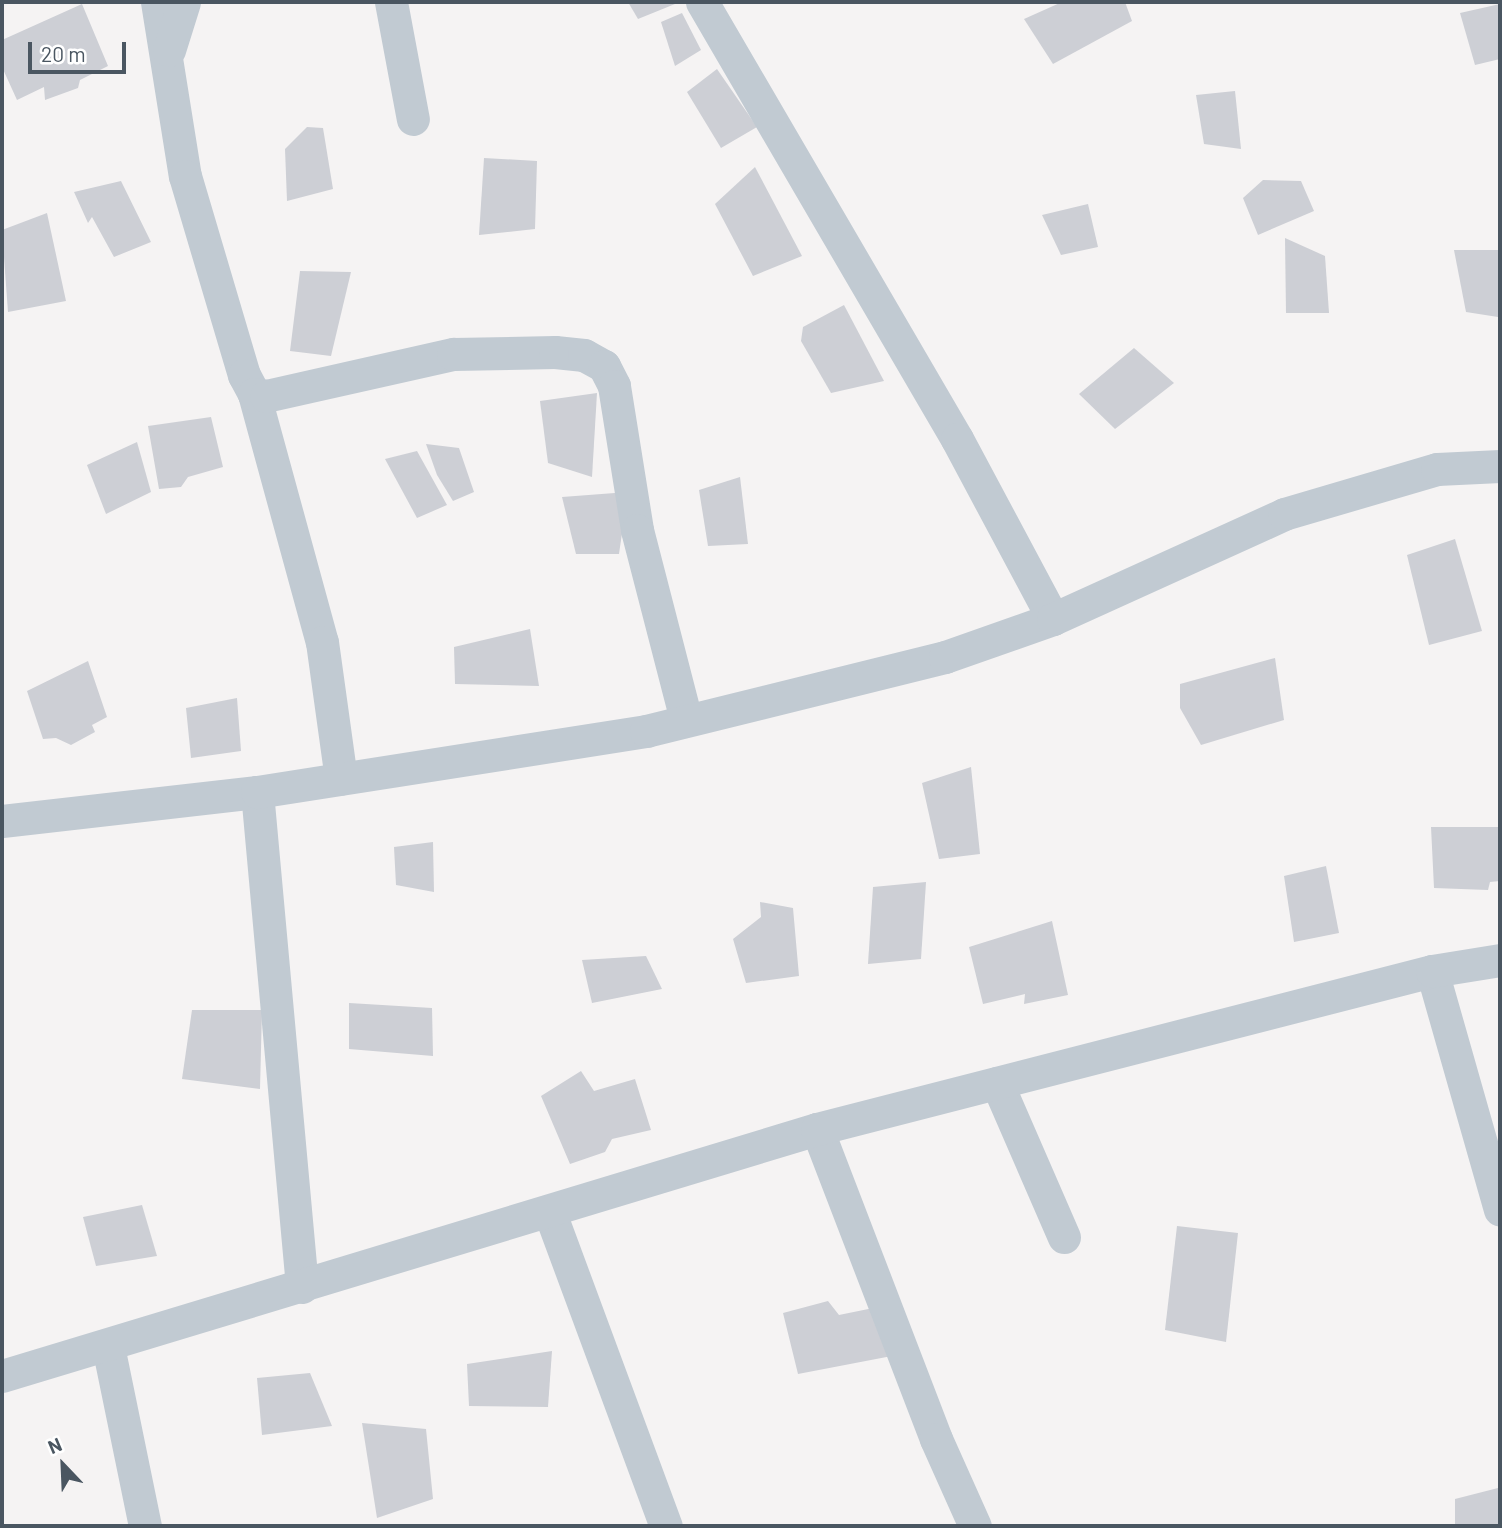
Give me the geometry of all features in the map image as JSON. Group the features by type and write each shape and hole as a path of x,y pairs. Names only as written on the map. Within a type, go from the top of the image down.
{"street":[{"path":"157,2 168,52 185,176 244,375 254,394 322,642 341,779"},
{"path":"168,52 184,2"},
{"path":"391,2 413,119"},
{"path":"702,2 957,439 1053,619"},
{"path":"254,394 266,396 453,355 555,352 583,355 604,366 614,386 637,530 686,720"},
{"path":"2,821 257,792 646,731 945,657 1053,619 1284,514 1437,469 1500,466"},
{"path":"257,792 302,1287"},
{"path":"2,1376 550,1213 817,1129 1433,971 1500,960"},
{"path":"1433,971 1500,1210"},
{"path":"997,1083 1064,1237"},
{"path":"817,1129 936,1439 975,1526"},
{"path":"550,1213 666,1526"},
{"path":"108,1346 145,1526"}],"building":[{"path":"628,2 674,2 675,4 638,19"},
{"path":"1062,2 1125,2 1132,21 1053,64 1024,19"},
{"path":"82,4 108,66 80,80 78,88 45,100 44,87 17,100 2,67 2,40"},
{"path":"1500,4 1500,59 1475,65 1460,13"},
{"path":"682,13 701,50 675,66 661,22"},
{"path":"717,69 757,127 721,148 687,92"},
{"path":"1235,91 1241,149 1204,144 1196,95"},
{"path":"307,127 323,128 333,189 287,201 285,149"},
{"path":"484,158 537,161 535,229 479,235"},
{"path":"755,167 802,256 753,276 715,204"},
{"path":"1263,180 1301,181 1314,211 1258,235 1243,198"},
{"path":"121,181 151,242 114,257 92,217 88,223 74,192"},
{"path":"1088,204 1098,247 1061,255 1042,215"},
{"path":"47,213 66,301 8,312 2,230"},
{"path":"1285,238 1325,256 1329,313 1286,313"},
{"path":"1454,250 1500,250 1498,317 1466,312"},
{"path":"300,271 351,272 331,356 290,351"},
{"path":"844,305 884,381 831,393 801,341 803,327"},
{"path":"1134,348 1174,383 1115,429 1079,394"},
{"path":"597,393 592,477 548,463 540,401"},
{"path":"211,417 223,467 188,477 181,487 159,489 148,426"},
{"path":"137,442 151,492 106,514 87,465"},
{"path":"426,444 459,448 474,492 453,501 437,475"},
{"path":"417,451 447,505 417,518 385,459"},
{"path":"740,477 748,544 708,546 699,490"},
{"path":"628,492 619,554 576,554 562,497"},
{"path":"1455,539 1482,631 1429,645 1407,555"},
{"path":"530,629 539,686 455,684 454,647"},
{"path":"1275,658 1284,720 1201,745 1180,708 1180,684"},
{"path":"88,661 107,717 92,725 95,732 71,745 56,738 43,739 27,691"},
{"path":"237,698 241,751 191,758 186,708"},
{"path":"971,767 980,854 939,859 922,783"},
{"path":"1431,827 1500,827 1500,881 1490,882 1488,890 1434,888"},
{"path":"433,842 434,892 396,885 394,847"},
{"path":"1326,866 1339,933 1294,942 1284,876"},
{"path":"926,882 921,959 868,964 873,887"},
{"path":"760,902 793,908 799,976 746,983 733,939 761,917"},
{"path":"1052,921 1068,995 1024,1004 1025,994 983,1004 969,947"},
{"path":"646,956 662,989 592,1003 582,960"},
{"path":"349,1003 432,1008 433,1056 349,1049"},
{"path":"192,1010 262,1010 260,1089 182,1079"},
{"path":"581,1071 594,1091 635,1079 651,1130 612,1139 605,1152 570,1164 541,1096"},
{"path":"142,1205 157,1256 96,1266 83,1217"},
{"path":"1177,1226 1238,1233 1226,1342 1165,1330"},
{"path":"828,1301 839,1315 883,1306 897,1355 798,1374 783,1313"},
{"path":"552,1351 548,1407 469,1406 467,1364"},
{"path":"310,1373 332,1426 262,1435 257,1378"},
{"path":"362,1423 426,1429 433,1499 377,1518"},
{"path":"1498,1488 1500,1526 1455,1526 1455,1499"}]}
